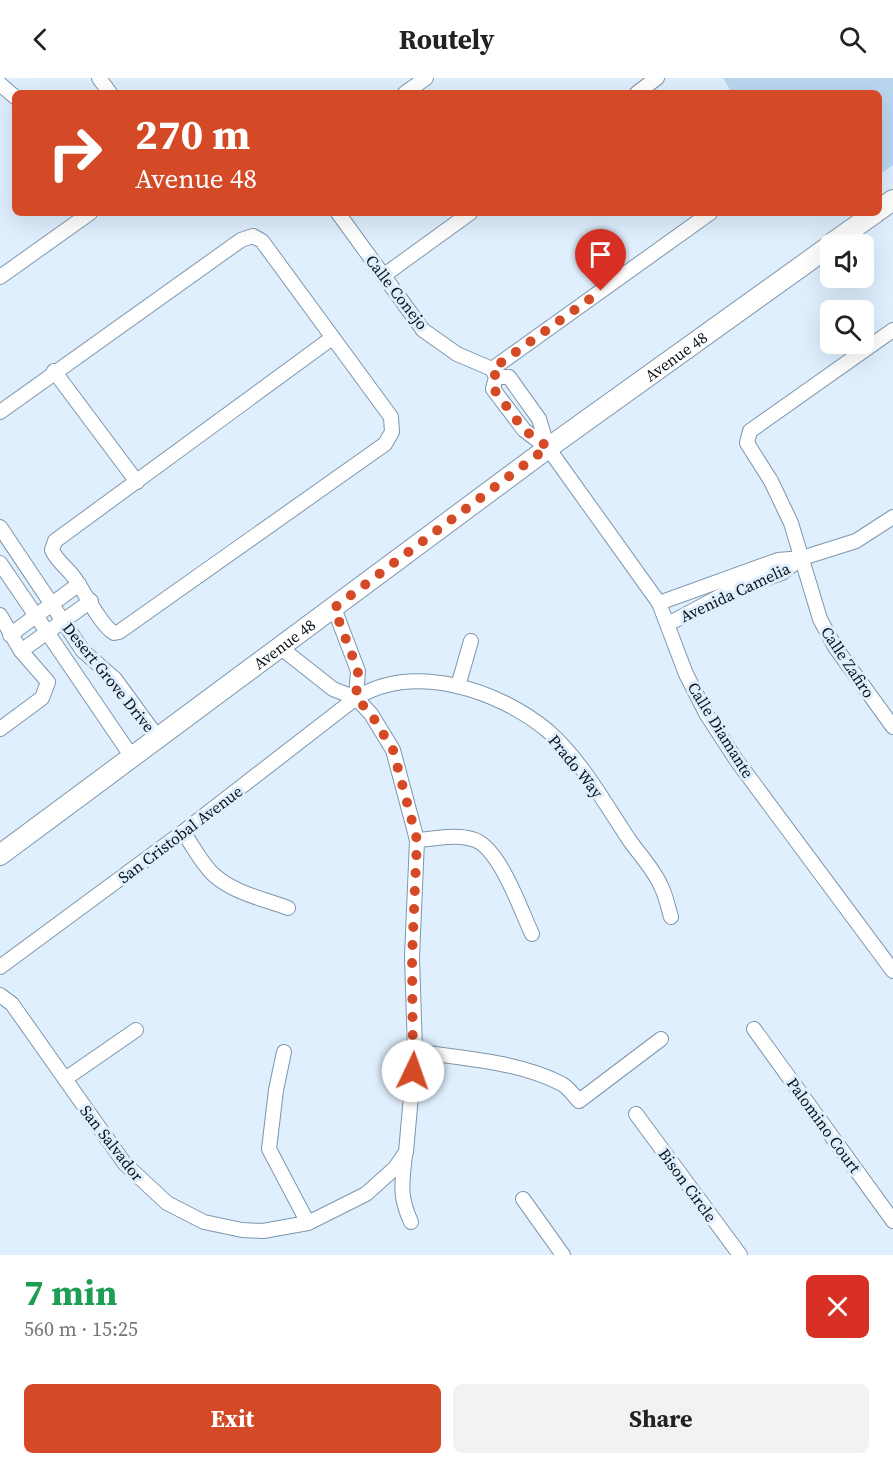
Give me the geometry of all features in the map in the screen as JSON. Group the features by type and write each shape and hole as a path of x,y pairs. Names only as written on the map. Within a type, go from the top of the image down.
{"main road":[{"name":"Avenue 48","path":"846,234 871,216"},
{"name":"Avenue 48","path":"0,855 548,447 820,253"}],"street":[{"path":"409,90 426,78"},
{"path":"641,90 657,78"},
{"path":"0,84 12,94"},
{"path":"0,277 86,216"},
{"name":"Calle Conejo","path":"340,216 423,330 457,354 494,373 509,377 538,419 548,447"},
{"path":"383,276 467,216"},
{"path":"548,447 524,430 499,397 493,388 494,373 706,216"},
{"path":"0,412 54,371 241,240 252,236 262,241 390,417 392,432 385,444 127,628 114,633 110,631 91,601 53,554 55,541 332,338"},
{"name":"Calle Zafiro","path":"893,330 750,430 747,443 771,481 791,523 820,619 835,647 893,727"},
{"path":"54,371 138,482"},
{"name":"Calle Diamante","path":"548,447 658,603 686,674 707,715 737,761 893,971"},
{"name":"Avenida Camelia","path":"658,603 778,560 802,558 856,541 893,517"},
{"name":"Desert Grove Drive","path":"0,527 83,651 115,679 158,738"},
{"name":"Avenida Camelia","path":"668,624 716,598 782,573 802,558"},
{"name":"Desert Grove Drive","path":"0,563 48,630 83,689 132,757"},
{"path":"710,583 716,598"},
{"path":"10,635 79,585"},
{"path":"21,651 91,601"},
{"path":"334,608 358,671 356,698"},
{"path":"0,615 21,651 46,677 47,688 42,698 0,729"},
{"path":"458,686 471,641"},
{"path":"281,648 333,689 356,698 371,714 393,750 417,840 412,957 415,1051 401,1189 403,1203 411,1222"},
{"path":"68,662 83,651"},
{"name":"Prado Way","path":"356,698 370,689 423,680 458,686 520,712 562,745 584,772 661,886 671,917"},
{"name":"San Cristobal Avenue","path":"0,966 183,832 356,698"},
{"path":"183,832 213,874 224,882 288,908"},
{"path":"417,840 461,837 482,843 497,860 532,934"},
{"name":"San Salvador","path":"0,995 12,1004 125,1164 167,1203 204,1222 242,1230 281,1229 308,1223 366,1194 395,1168 406,1152"},
{"path":"64,1079 136,1029"},
{"name":"Palomino Court","path":"754,1029 893,1221"},
{"path":"415,1051 482,1060 533,1073 564,1085 579,1101 661,1039"},
{"path":"284,1052 276,1090 269,1149 308,1223"},
{"name":"Bison Circle","path":"636,1114 740,1255"},
{"path":"523,1199 563,1255"}],"shaded area":[{"path":"723,78 893,78 893,165 882,173 882,90 730,90"}],"route":[{"path":"413,1071 415,1051 412,957 417,840 393,750 371,714 356,698 358,671 334,608 548,447 524,430 493,388 496,377 492,369 601,291"}]}
